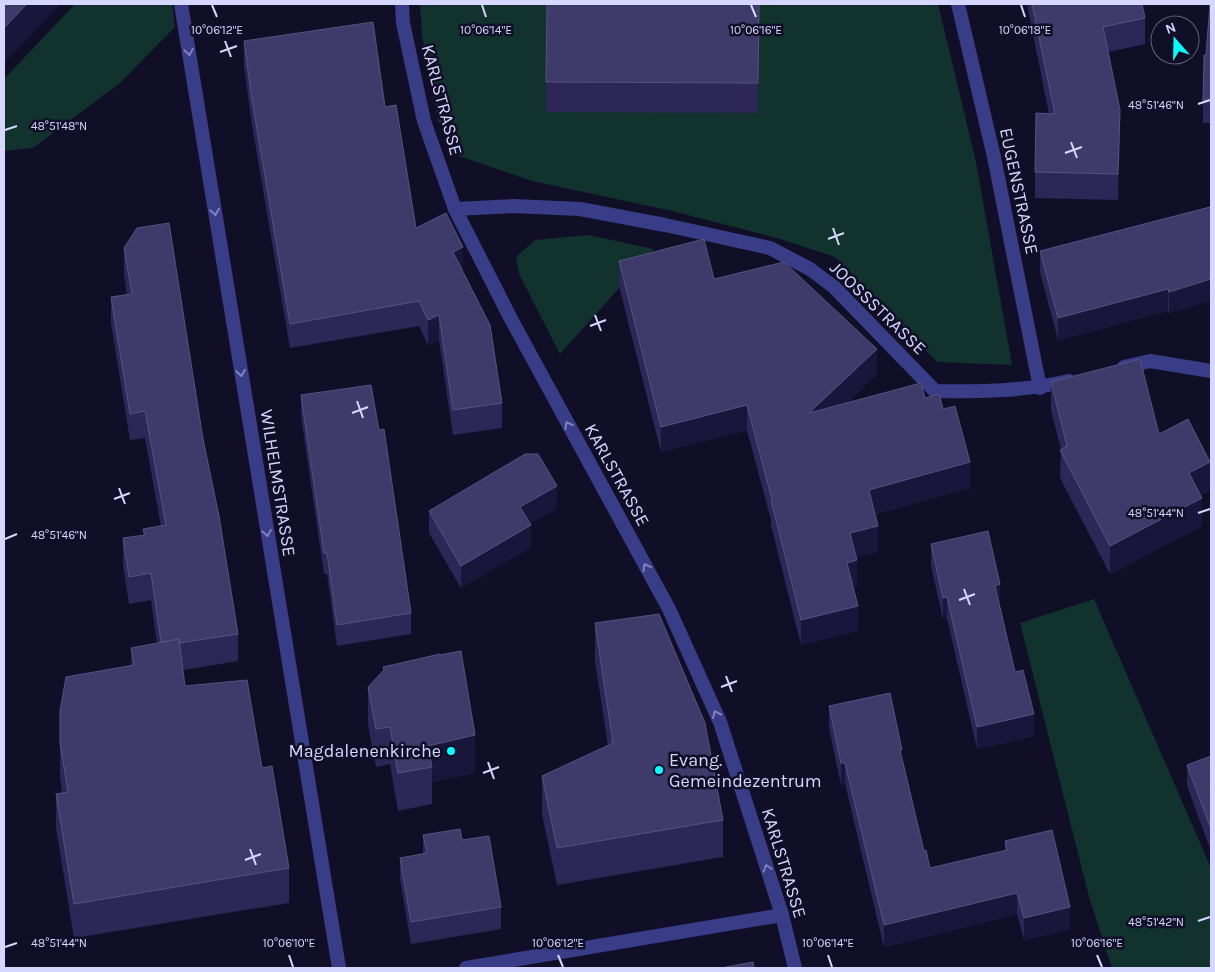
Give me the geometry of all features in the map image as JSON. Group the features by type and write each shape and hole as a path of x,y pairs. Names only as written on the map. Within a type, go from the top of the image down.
{"street":[{"name":"WILHELMSTRASSE","path":"181,4 339,968"},
{"name":"KARLSTRASSE","path":"402,4 403,23 424,121 455,209 515,328 670,609 720,722 782,915 795,968"},
{"name":"EUGENSTRASSE","path":"958,4 994,156 1040,388"},
{"name":"JOOSSSTRASSE","path":"455,209 513,206 580,209 770,248 810,269 834,287 935,391 969,392 1040,388 1086,376"},
{"path":"1114,370 1150,361 1211,371"},
{"path":"466,968 782,915"}],"green space":[{"path":"75,4 172,4 175,27 120,83 33,148 4,151 4,79"},
{"path":"420,4 938,4 976,162 1012,365 937,362 835,257 780,239 672,211 532,181 459,156 438,121 422,35"},
{"path":"588,235 654,249 560,354 519,274 516,257 535,240"},
{"path":"1094,599 1211,868 1211,968 1112,968 1089,897 1020,623"}],"building":[{"path":"4,4 27,4 4,28"},
{"path":"547,4 759,4 758,83 546,82"},
{"path":"1032,4 1142,4 1145,18 1103,27 1120,110 1118,174 1035,172 1036,113 1055,114"},
{"path":"1210,4 1211,101 1203,101 1204,55 1206,55"},
{"path":"373,22 385,107 396,105 416,228 446,213 463,247 453,252 490,325 502,403 453,410 439,315 428,320 419,301 290,324 252,100 244,41"},
{"path":"1210,207 1211,279 1169,292 1168,289 1058,318 1040,251"},
{"path":"169,223 203,439 219,516 238,634 179,643 179,639 161,642 151,573 129,577 123,538 145,535 143,529 166,525 145,411 130,414 111,297 132,294 124,248 137,228"},
{"path":"704,239 714,279 784,262 877,349 809,413 921,383 925,398 939,394 943,409 955,406 970,462 869,490 878,526 850,533 857,560 847,563 858,606 801,620 747,405 661,427 619,261"},
{"path":"1140,359 1159,434 1188,419 1210,462 1189,473 1202,498 1110,546 1060,450 1067,446 1051,382"},
{"path":"371,385 379,430 384,429 411,613 337,625 327,553 324,553 301,395"},
{"path":"525,454 538,454 557,486 520,507 531,525 461,566 429,511"},
{"path":"988,531 1000,584 995,586 1015,672 1023,670 1034,714 977,727 947,597 943,598 931,544"},
{"name":"Evang. Gemeindezentrum","path":"659,614 705,723 723,820 557,848 542,776 613,743 595,623"},
{"path":"179,639 185,686 247,680 262,768 272,766 289,868 74,904 56,794 68,792 60,743 60,711 66,677 134,665 131,648"},
{"path":"461,651 475,735 428,746 432,767 398,773 390,727 376,729 368,687 384,670 383,667"},
{"path":"890,693 902,750 900,750 924,851 926,850 930,868 1007,850 1005,841 1052,830 1070,907 1024,918 1017,893 884,925 845,763 841,763 829,706"},
{"path":"1211,756 1211,829 1187,765"},
{"path":"460,829 462,840 489,836 501,907 411,922 400,858 427,853 423,835"},
{"path":"753,962 754,968 721,968"}],"place":[{"name":"Magdalenenkirche","path":"451,751"},
{"name":"Evang. Gemeindezentrum","path":"659,770"}]}
